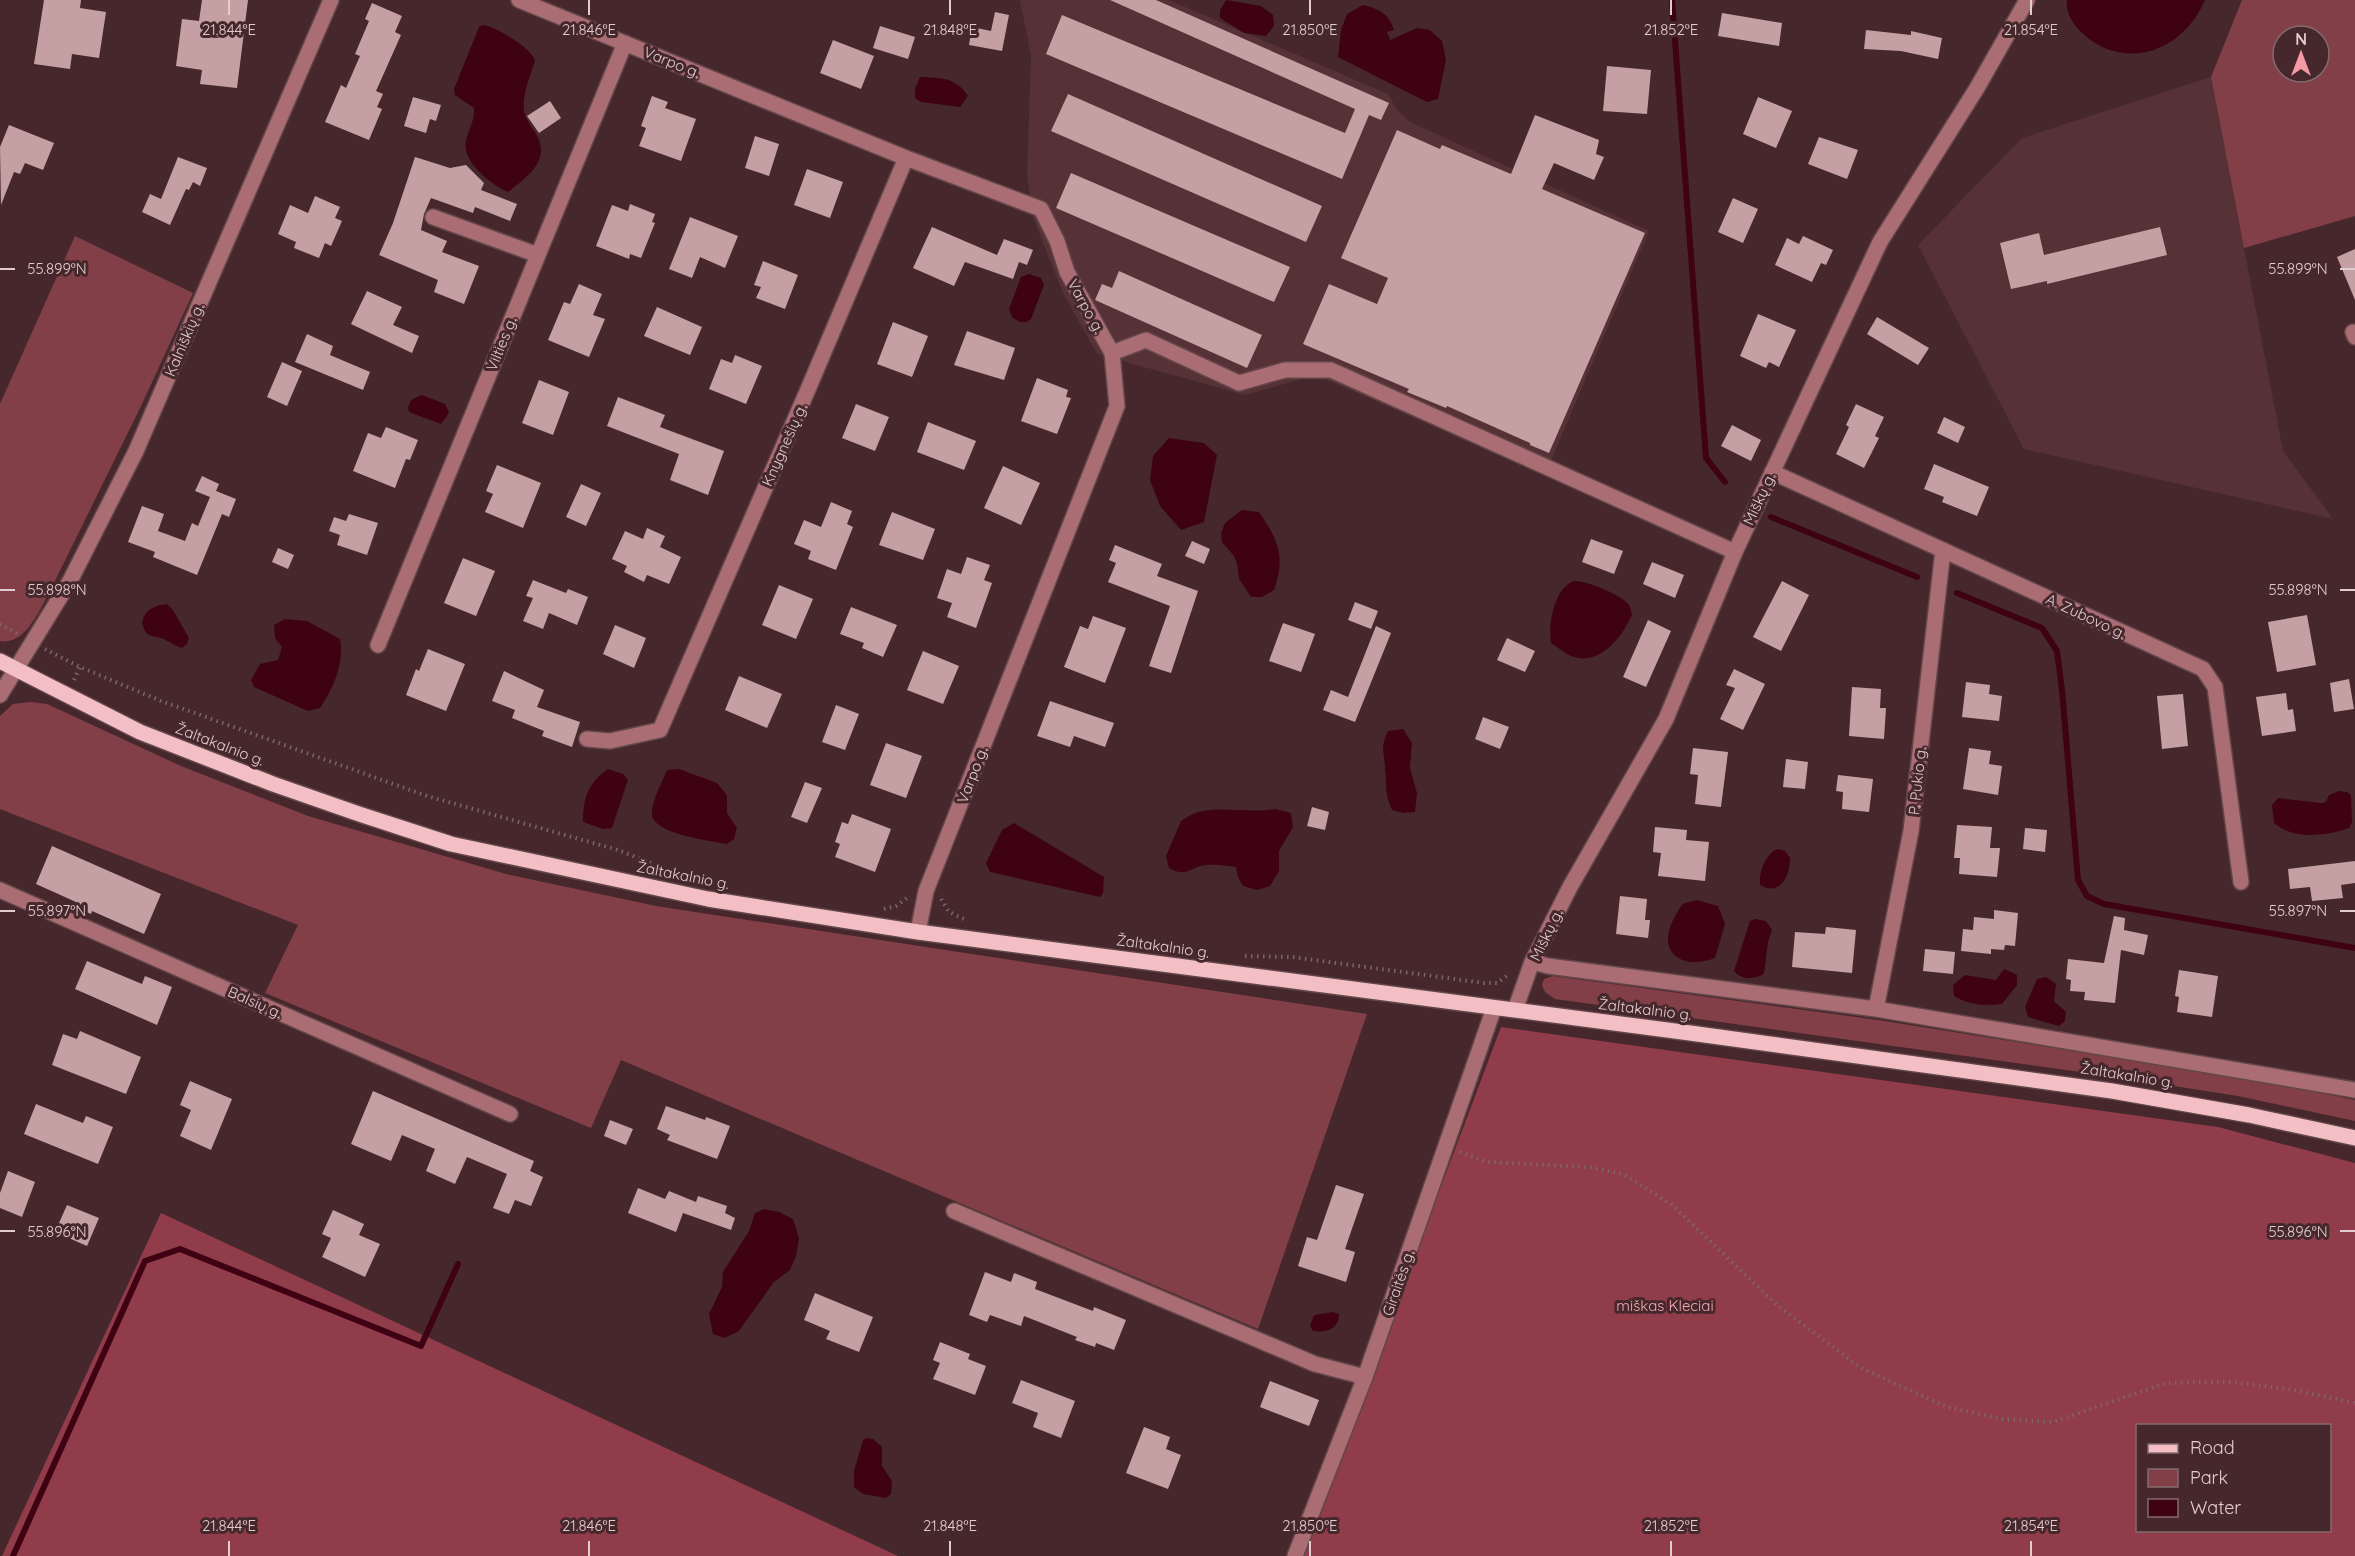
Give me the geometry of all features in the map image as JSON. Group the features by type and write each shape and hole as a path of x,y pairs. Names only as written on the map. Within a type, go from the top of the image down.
{"main road":[{"name":"Žaltakalnio g.","path":"0,661 140,732 273,784 451,844 708,899 918,932 2112,1091 2249,1115 2355,1138"}],"street":[{"name":"Kalniškių g.","path":"0,695 70,580 136,451 331,0"},
{"name":"Varpo g.","path":"519,0 906,158 1041,209 1057,241 1067,272 1112,353 1117,406 925,898 918,932"},
{"name":"Miškų g.","path":"1515,1010 1532,962 1570,887 1666,719 1735,552 1880,242 1977,88 2027,0"},
{"name":"Vilties g.","path":"378,645 625,43"},
{"name":"Knygnešių g.","path":"587,739 610,741 660,730 906,158"},
{"path":"433,218 538,255"},
{"path":"1112,353 1146,340 1239,383 1285,370 1330,370 1735,552"},
{"name":"A. Zubovo g.","path":"1772,472 2203,669 2215,687 2241,882"},
{"name":"P. Pukio g.","path":"1876,1010 1911,831 1943,550"},
{"name":"Balsių g.","path":"0,890 510,1114"},
{"path":"1532,962 1876,1010 2355,1090"},
{"name":"Giraitės g.","path":"1295,1556 1365,1377 1494,1008"},
{"path":"954,1211 1315,1364 1365,1377"}],"path":[{"path":"0,624 80,667 183,709 427,796 618,850 685,877"},
{"path":"882,909 896,906 909,897 941,899 949,912 961,919 973,921"},
{"path":"1238,955 1293,957 1497,983 1506,979 1512,970"},
{"path":"1446,1147 1487,1162 1588,1167 1623,1174 1671,1204 1777,1305 1861,1368 1947,1407 2002,1419 2053,1422 2166,1383 2188,1382 2232,1382 2294,1390 2355,1402"}],"shaded area":[{"path":"1020,0 1169,0 1388,94 1397,110 1410,122 1649,231 1545,474 1316,375 1245,395 1097,354 1062,291 1033,217 1027,176 1031,55"},
{"path":"2211,77 2283,451 2333,519 2024,449 1918,245 2022,138"}],"green space":[{"path":"2242,0 2355,0 2355,216 2244,248 2211,77"},
{"path":"75,236 193,293 142,404 50,591 31,625 24,632 9,641 0,641 0,404"},
{"path":"31,702 47,704 181,766 308,816 506,874 656,906 1367,1014 1258,1329 621,1060 591,1128 265,993 298,925 0,809 0,716 13,704"},
{"path":"1553,976 1878,1020 2268,1082 2355,1100 2355,1121 2238,1096 2123,1078 1555,999 1545,992 1542,985 1544,979"},
{"name":"miškas Kleciai","path":"1501,1027 2218,1127 2355,1163 2355,1556 1302,1556"},
{"path":"161,1213 898,1556 2,1556"}],"water":[{"path":"1226,0 1261,6 1273,15 1274,26 1266,36 1244,33 1220,18 1220,10"},
{"path":"2067,0 2205,0 2195,18 2182,33 2167,44 2151,51 2133,54 2115,52 2098,45 2081,32 2070,18"},
{"path":"1363,5 1379,10 1389,19 1394,30 1387,32 1390,40 1417,28 1430,30 1442,41 1446,60 1438,99 1427,102 1338,57 1341,30 1347,14"},
{"path":"482,25 512,38 528,50 535,61 525,92 524,111 539,140 540,156 533,170 508,192 486,178 468,156 466,140 473,120 474,108 455,95 454,89 479,27"},
{"path":"920,77 941,78 953,82 968,96 960,107 921,102 915,98 915,89"},
{"path":"1029,274 1041,278 1044,285 1031,319 1022,322 1012,317 1009,309 1021,277"},
{"path":"422,395 445,404 449,413 441,424 409,412 411,400"},
{"path":"1169,438 1204,443 1217,455 1204,522 1181,530 1160,506 1150,480 1153,456"},
{"path":"1242,510 1259,512 1271,531 1278,549 1280,558 1274,590 1262,597 1251,597 1239,579 1234,556 1222,542 1221,533 1225,523"},
{"path":"1574,581 1595,586 1619,597 1629,605 1632,615 1615,642 1607,650 1588,658 1578,658 1567,654 1551,643 1552,617 1557,599 1567,585"},
{"path":"167,604 189,638 187,644 182,648 145,632 142,623 145,614 151,609"},
{"path":"285,619 307,621 340,639 341,657 337,675 320,708 308,711 254,687 251,680 260,664 278,660 282,647 275,638 274,625"},
{"path":"1403,729 1412,743 1410,768 1417,793 1415,812 1403,813 1392,810 1389,804 1383,750 1388,731"},
{"path":"608,769 623,774 628,780 612,828 603,829 583,822 583,813 591,786"},
{"path":"679,769 717,783 727,795 727,813 737,828 734,839 727,844 684,836 655,822 652,815 657,792 667,770"},
{"path":"2339,791 2351,795 2352,822 2349,828 2310,835 2290,832 2274,823 2272,805 2278,798 2322,803 2326,802 2329,795"},
{"path":"1275,809 1291,813 1293,827 1279,851 1279,871 1270,886 1257,890 1243,886 1236,867 1206,865 1184,872 1169,868 1166,856 1181,821 1188,816 1212,810"},
{"path":"1014,823 1104,877 1103,893 1100,897 990,872 986,863 1002,830"},
{"path":"1778,849 1785,851 1790,858 1788,871 1779,886 1767,888 1760,885 1762,869 1766,859"},
{"path":"1697,900 1718,906 1725,924 1715,958 1693,962 1676,957 1668,942 1673,920 1682,906"},
{"path":"1755,919 1766,921 1772,930 1764,974 1744,978 1734,971 1750,921"},
{"path":"2004,969 2017,975 2017,985 2002,1004 1977,1004 1954,996 1953,985 1965,975 1996,980"},
{"path":"2046,977 2056,984 2054,1001 2066,1012 2065,1021 2059,1026 2028,1017 2025,1007 2037,979"},
{"path":"764,1209 779,1212 793,1219 799,1238 796,1256 790,1270 774,1282 738,1332 724,1338 713,1334 709,1314 722,1287 723,1272 749,1231 755,1213"},
{"path":"1333,1312 1339,1314 1337,1323 1331,1329 1313,1331 1310,1326 1314,1315"},
{"path":"873,1439 882,1447 882,1466 892,1481 891,1494 886,1498 863,1494 854,1487 854,1471 863,1440"}],"building":[{"path":"44,0 81,0 80,8 106,12 99,58 72,54 70,69 34,64"},
{"path":"202,0 248,0 237,88 200,84 202,70 176,66 182,19 199,21"},
{"path":"1110,0 1156,0 1389,103 1381,120 1369,115 1342,179 1046,54 1062,15 1345,133 1355,109"},
{"path":"372,3 402,16 395,32 401,35 376,91 383,94 377,107 382,109 369,140 325,122 341,85 346,88 360,56 355,54 369,21 365,19"},
{"path":"995,12 1009,15 1002,51 969,45 972,27 991,31"},
{"path":"1722,13 1782,23 1779,46 1718,36"},
{"path":"880,26 915,37 908,59 873,48"},
{"path":"1866,30 1911,35 1911,31 1942,38 1938,59 1901,51 1864,49"},
{"path":"833,40 874,56 861,89 820,73"},
{"path":"1607,66 1651,70 1647,114 1603,111"},
{"path":"1068,94 1322,206 1306,242 1051,131"},
{"path":"652,96 668,102 665,108 696,119 681,161 639,146 646,128 641,126"},
{"path":"413,97 441,105 436,121 430,119 426,133 404,126"},
{"path":"1758,97 1792,111 1776,148 1743,134"},
{"path":"550,101 561,118 539,133 527,116"},
{"path":"1535,115 1599,140 1596,154 1604,157 1594,180 1554,163 1542,189 1645,233 1549,453 1303,344 1329,284 1377,304 1388,278 1341,258 1397,130 1440,149 1442,145 1511,174"},
{"path":"9,125 54,143 43,170 25,163 20,174 14,172 1,205 0,147"},
{"path":"755,136 779,144 769,176 745,168"},
{"path":"1819,137 1858,150 1847,179 1808,164"},
{"path":"178,157 207,168 200,186 193,182 189,190 186,189 170,225 142,212 150,194 161,199"},
{"path":"415,157 450,168 466,165 484,183 481,190 517,204 510,221 475,207 473,213 431,198 424,214 421,230 447,241 442,252 479,266 464,304 434,292 438,280 379,255 393,223"},
{"path":"807,169 843,182 830,218 794,205"},
{"path":"1071,173 1290,267 1274,302 1056,208"},
{"path":"315,196 340,207 335,218 342,221 331,246 325,243 319,258 294,248 296,242 278,234 290,205 308,213"},
{"path":"1733,198 1758,209 1743,243 1718,232"},
{"path":"630,204 655,214 652,222 655,223 641,258 630,254 629,259 596,246 612,205 628,211"},
{"path":"690,217 738,236 725,268 700,257 692,278 669,269"},
{"path":"932,227 997,255 1004,239 1033,250 1027,265 1019,262 1013,279 965,262 954,286 913,268"},
{"path":"2160,227 2167,255 2047,284 2047,281 2011,289 2000,243 2039,233 2044,255"},
{"path":"1803,236 1833,250 1826,265 1821,263 1812,282 1775,265 1787,238 1799,244"},
{"path":"2355,249 2355,300 2337,257"},
{"path":"763,261 798,275 785,309 756,298 761,287 754,285"},
{"path":"1119,271 1262,335 1247,368 1095,300 1102,284 1112,288"},
{"path":"579,284 602,294 593,315 605,319 589,357 548,340 564,302 570,304"},
{"path":"367,291 402,307 393,325 419,336 412,353 351,324"},
{"path":"657,307 702,327 690,355 644,336"},
{"path":"1758,314 1796,330 1779,367 1769,362 1766,368 1740,356"},
{"path":"1877,317 1929,348 1918,365 1867,334"},
{"path":"893,322 928,336 912,377 877,364"},
{"path":"967,331 1015,348 1004,380 954,365"},
{"path":"307,334 333,346 330,355 370,372 363,390 295,362"},
{"path":"735,355 762,366 746,404 709,389 721,359 732,363"},
{"path":"282,362 302,371 287,406 267,397"},
{"path":"1037,378 1068,390 1066,397 1071,398 1057,434 1021,421"},
{"path":"539,380 569,392 553,435 522,423"},
{"path":"618,397 665,415 660,427 724,451 708,495 670,480 679,454 607,426"},
{"path":"856,404 889,417 875,451 842,438"},
{"path":"1856,404 1884,417 1875,436 1879,438 1864,468 1836,454 1849,427 1846,425"},
{"path":"1944,417 1965,427 1958,443 1937,433"},
{"path":"928,422 976,441 964,470 917,452"},
{"path":"1732,425 1761,440 1751,461 1721,446"},
{"path":"386,427 418,440 410,460 406,459 395,488 353,471 368,433 381,438"},
{"path":"1934,464 1989,487 1977,516 1942,502 1944,497 1924,489"},
{"path":"497,465 541,483 523,528 485,512 493,494 486,491"},
{"path":"1003,466 1040,483 1021,525 984,508"},
{"path":"202,476 219,484 216,491 236,499 229,517 222,514 197,575 153,557 155,552 128,542 142,506 164,514 158,531 185,541 192,523 198,526 210,497 195,491"},
{"path":"581,484 601,493 586,526 566,517"},
{"path":"831,502 852,511 847,524 853,527 836,570 808,559 811,551 794,544 804,520 821,527"},
{"path":"892,512 935,529 923,560 879,545"},
{"path":"349,514 378,523 367,555 337,545 340,535 329,531 334,517 346,521"},
{"path":"647,528 665,536 660,547 681,557 669,584 647,575 644,582 624,572 627,566 612,559 625,531 643,539"},
{"path":"1591,539 1623,551 1614,574 1582,562"},
{"path":"1192,541 1210,549 1204,564 1185,556"},
{"path":"1115,545 1162,564 1157,576 1198,591 1171,673 1149,666 1170,606 1108,582 1116,563 1109,560"},
{"path":"278,548 294,555 288,569 272,562"},
{"path":"967,557 990,565 984,580 992,583 976,628 947,617 952,603 937,598 947,569 961,574"},
{"path":"463,558 495,571 476,616 444,603"},
{"path":"1652,562 1684,575 1675,598 1643,584"},
{"path":"533,580 566,593 568,589 588,597 577,625 549,613 543,629 523,621 533,598 526,596"},
{"path":"1782,581 1809,595 1781,651 1753,637"},
{"path":"779,585 813,599 796,639 762,625"},
{"path":"1355,602 1378,611 1371,629 1348,620"},
{"path":"851,607 897,625 883,657 862,648 864,643 840,634"},
{"path":"2307,615 2316,665 2277,672 2268,622"},
{"path":"1093,616 1126,628 1105,683 1064,667 1080,626 1088,629"},
{"path":"1648,620 1671,631 1646,687 1623,677"},
{"path":"1283,623 1315,634 1301,672 1269,661"},
{"path":"615,625 646,638 634,668 603,654"},
{"path":"1376,626 1391,633 1355,722 1323,710 1331,690 1348,697"},
{"path":"1507,638 1535,651 1525,672 1497,660"},
{"path":"428,649 465,664 446,711 406,695 416,669 419,671"},
{"path":"923,651 959,666 943,704 907,690"},
{"path":"1734,669 1765,684 1743,730 1720,719 1735,688 1726,685"},
{"path":"504,671 544,690 537,707 580,722 572,747 542,736 544,731 512,718 515,710 492,701"},
{"path":"739,676 782,694 767,728 725,710"},
{"path":"2349,679 2354,709 2334,712 2330,683"},
{"path":"1966,682 1990,685 1989,694 2002,696 1999,721 1962,717"},
{"path":"1852,687 1881,689 1880,708 1886,708 1884,739 1849,736"},
{"path":"2286,693 2288,710 2293,709 2296,731 2262,736 2256,697"},
{"path":"2183,694 2188,746 2162,749 2157,696"},
{"path":"1050,701 1114,723 1105,747 1074,736 1070,747 1037,736"},
{"path":"836,705 859,714 845,750 822,742"},
{"path":"1483,717 1509,727 1500,749 1475,739"},
{"path":"886,743 922,756 906,798 870,785"},
{"path":"1693,748 1728,752 1721,807 1695,804 1698,775 1690,774"},
{"path":"1969,748 1991,751 1989,764 2002,766 1998,795 1963,789"},
{"path":"1786,759 1808,762 1805,789 1783,787"},
{"path":"1838,775 1873,779 1869,812 1842,809 1843,792 1836,791"},
{"path":"805,782 822,788 807,823 791,817"},
{"path":"1312,807 1329,812 1325,830 1307,826"},
{"path":"852,814 891,829 875,872 835,857 840,844 835,842 842,822 848,824"},
{"path":"1957,825 1992,827 1990,848 2000,848 1997,877 1959,874 1960,858 1954,858"},
{"path":"1655,827 1687,830 1686,840 1709,842 1705,881 1658,876 1661,853 1653,852"},
{"path":"2025,828 2047,830 2045,852 2023,849"},
{"path":"52,846 161,894 144,934 92,911 91,914 74,906 76,902 36,884"},
{"path":"2355,861 2355,883 2341,885 2343,898 2312,901 2310,887 2290,889 2288,869"},
{"path":"1620,896 1647,899 1645,920 1650,920 1648,938 1616,934"},
{"path":"1994,910 2018,913 2015,946 2005,945 2004,950 1991,949 1991,954 1961,951 1963,929 1973,930 1974,917 1994,919"},
{"path":"2114,916 2125,918 2124,930 2148,935 2144,955 2121,950 2115,1003 2084,1000 2085,992 2070,991 2071,980 2066,979 2068,959 2104,963"},
{"path":"1826,927 1856,930 1852,973 1792,967 1795,932 1825,934"},
{"path":"1925,949 1955,952 1953,974 1923,971"},
{"path":"87,961 142,984 145,976 172,987 157,1025 75,989"},
{"path":"2179,970 2218,976 2212,1017 2177,1012 2179,997 2175,996"},
{"path":"80,1031 141,1057 126,1094 52,1065 63,1034 77,1039"},
{"path":"190,1081 232,1099 211,1150 180,1136 191,1110 180,1105"},
{"path":"373,1091 534,1161 530,1171 543,1177 531,1206 515,1200 509,1214 493,1208 507,1174 467,1157 455,1184 426,1171 435,1149 402,1135 391,1161 351,1144"},
{"path":"36,1104 83,1123 86,1116 113,1127 98,1164 24,1134"},
{"path":"666,1106 730,1126 717,1159 667,1140 670,1135 657,1129"},
{"path":"610,1120 633,1129 626,1145 604,1136"},
{"path":"8,1171 35,1182 22,1217 0,1208 0,1193"},
{"path":"1336,1185 1364,1194 1345,1249 1355,1252 1346,1282 1298,1266 1307,1237 1317,1240"},
{"path":"638,1188 665,1199 669,1191 696,1202 698,1196 727,1206 725,1213 735,1218 731,1230 683,1213 676,1232 628,1213"},
{"path":"67,1205 99,1218 87,1246 55,1232"},
{"path":"333,1210 364,1224 359,1235 380,1244 365,1277 322,1257 331,1238 322,1234"},
{"path":"985,1272 1011,1282 1014,1273 1037,1282 1035,1289 1093,1311 1094,1307 1126,1320 1114,1350 1096,1343 1095,1347 1075,1340 1077,1337 1024,1316 1021,1326 990,1315 987,1322 969,1315"},
{"path":"815,1293 873,1317 859,1352 826,1339 830,1331 804,1320"},
{"path":"940,1342 970,1354 968,1359 986,1366 975,1395 933,1379 940,1363 933,1360"},
{"path":"1021,1380 1075,1401 1061,1438 1033,1427 1038,1413 1012,1403"},
{"path":"1270,1381 1319,1400 1309,1426 1260,1407"},
{"path":"1144,1427 1170,1437 1166,1449 1181,1455 1168,1489 1126,1473"}],"waterway":[{"path":"1672,0 1706,458 1725,482"},
{"path":"1771,517 1917,577"},
{"path":"1957,593 2042,628 2057,651 2078,880 2087,896 2104,904 2355,948"},
{"path":"13,1556 145,1261 180,1249 421,1346 458,1264"}]}
